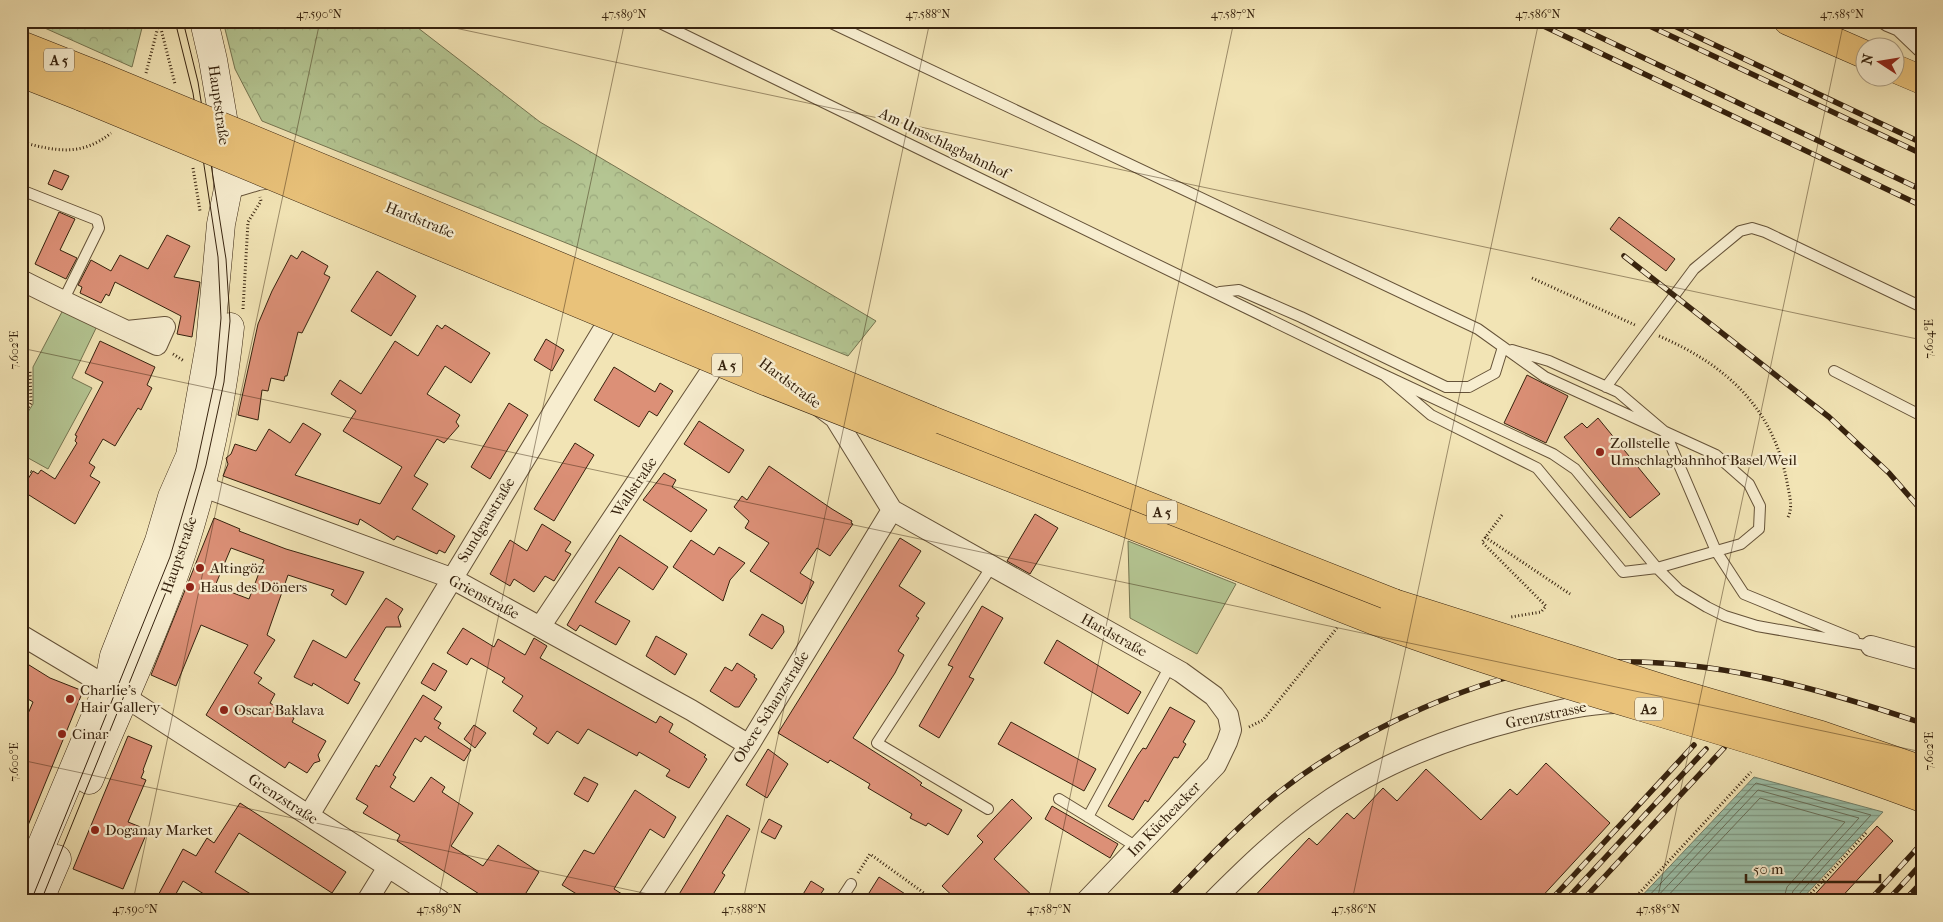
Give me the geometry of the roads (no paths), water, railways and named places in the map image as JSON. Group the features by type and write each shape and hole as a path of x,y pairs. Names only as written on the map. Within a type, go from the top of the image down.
{"main road":[{"name":"Hauptstraße","path":"40,901 117,692 114,656 192,446 210,344 221,224 228,190 223,118 204,21"},
{"path":"1788,21 1856,51"},
{"name":"A 5","path":"21,45 90,86 765,381 1385,612"},
{"name":"A 5","path":"21,73 90,86"},
{"name":"Hauptstraße","path":"21,894 117,692 170,586 201,486 224,382 233,299 234,204 228,190"},
{"name":"A2","path":"1385,612 1821,735 1922,770"},
{"name":"A2","path":"1385,612 1444,647 1790,752 1922,798"}],"street":[{"path":"1888,21 1900,26 1922,47"},
{"name":"Hardstraße","path":"228,190 258,180 275,177 288,176 321,181 759,358 835,418 892,510 1170,666 1214,696 1228,715 1231,730"},
{"path":"21,280 157,345"},
{"name":"Sundgaustraße","path":"309,815 619,303"},
{"name":"Wallstraße","path":"540,627 727,346"},
{"name":"Grienstraße","path":"201,486 451,578 691,710 749,745"},
{"name":"Obere Schanzstraße","path":"647,901 749,745 892,510"},
{"name":"Grenzstraße","path":"21,635 117,692 441,901"},
{"path":"1871,646 1922,660"},
{"name":"Grenzstrasse","path":"1213,901 1268,848 1318,807 1374,774 1450,739 1494,726 1579,707 1640,703 1666,704 1701,711 1852,757 1922,784"},
{"name":"Im Kücheacker","path":"1086,901 1216,765 1231,730"},
{"path":"368,901 388,866"}],"lane":[{"name":"Am Umschlagbahnhof","path":"656,21 1218,292 1384,375"},
{"path":"826,21 1478,329 1545,377 1716,455 1749,484 1760,506 1759,529 1741,544 1657,568 1622,572 1537,468 1431,415 1384,375"},
{"path":"21,190 97,220 99,228 63,301"},
{"path":"1606,387 1694,269 1731,236 1752,228 1765,232 1922,307"},
{"path":"1218,292 1239,290 1302,316 1446,387 1469,388 1495,373 1503,347"},
{"path":"1503,347 1548,361 1618,392 1665,432 1716,551 1744,594 1871,646"},
{"path":"1834,371 1922,416"},
{"path":"1384,375 1553,454 1575,469 1657,568 1679,590 1725,616 1779,631 1871,646"},
{"path":"988,809 877,743 992,566"},
{"path":"1088,817 1170,666"},
{"path":"1059,799 1137,847"},
{"path":"840,901 851,884"}],"water":[{"path":"1754,777 1883,812 1800,901 1637,901"}],"tram line":[{"path":"31,901 170,557 196,468 216,375 221,318 218,257 193,93 175,21"},
{"path":"41,901 177,565 206,465 224,382 230,321 226,259 198,82 183,21"}],"railway":[{"path":"1533,21 1922,206"},
{"path":"1566,21 1922,190"},
{"path":"1639,21 1922,154"},
{"path":"1664,21 1922,143"},
{"path":"1624,256 1829,417 1889,473 1922,511"},
{"path":"1166,901 1220,846 1263,806 1312,768 1366,735 1423,708 1504,678 1546,668 1588,663 1631,662 1674,664 1716,669 1758,676 1841,697 1922,723"},
{"path":"1550,901 1694,745"},
{"path":"1582,901 1724,748"},
{"path":"1565,901 1706,749"},
{"path":"1869,901 1922,843"},
{"path":"1887,901 1922,863"},
{"path":"1904,901 1922,882"}],"place":[{"name":"Zollstelle Umschlagbahnhof Basel/Weil","path":"1600,452"},
{"name":"Altingöz","path":"200,568"},
{"name":"Haus des Döners","path":"190,587"},
{"name":"Charlie's Hair Gallery","path":"70,699"},
{"name":"Oscar Baklava","path":"224,710"},
{"name":"Cinar","path":"62,734"},
{"name":"Doganay Market","path":"95,830"}]}
